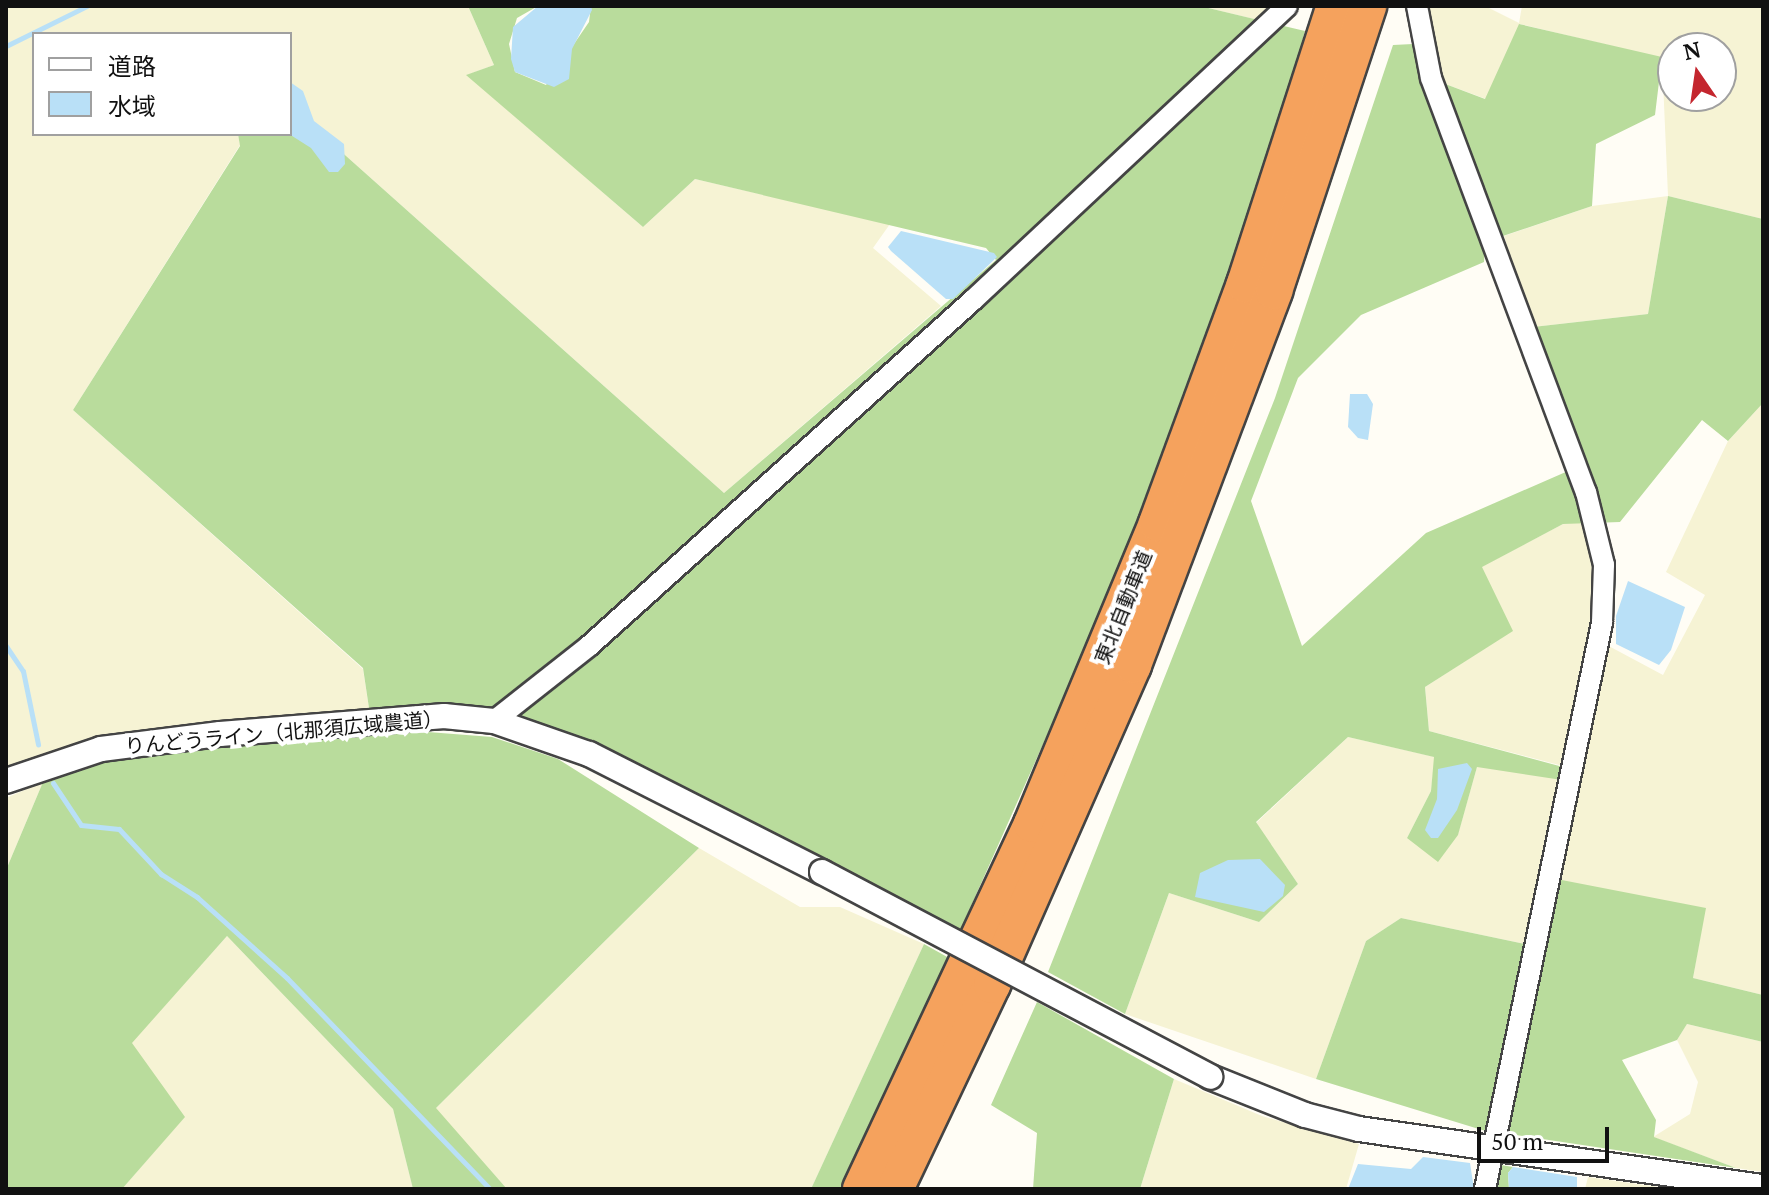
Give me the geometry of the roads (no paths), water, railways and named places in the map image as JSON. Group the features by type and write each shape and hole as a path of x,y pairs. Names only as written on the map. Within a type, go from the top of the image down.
{"highway":[{"name":"東北自動車道","path":"861,1189 1032,824 1128,594 1245,284 1335,6"},
{"name":"東北自動車道","path":"895,1189 1133,665 1274,291 1368,6"}],"street":[{"path":"494,721 589,646 973,300 1287,6"},
{"path":"1417,6 1431,78 1586,492 1604,565 1602,623 1485,1189"},
{"name":"りんどうライン（北那須広域農道）","path":"6,781 101,749 220,734 444,716 494,721 589,754 822,872 1210,1077 1290,1110 1359,1129 1494,1148"},
{"path":"1494,1148 1763,1187"}],"water":[{"path":"538,6 591,6 592,10 572,49 569,79 554,87 515,72 511,59 513,27"},
{"path":"292,83 303,91 314,121 344,144 345,164 338,172 329,172 311,148 292,136"},
{"path":"901,231 994,253 997,257 953,299 946,299 888,247"},
{"path":"1350,394 1367,394 1373,404 1368,440 1358,438 1348,427"},
{"path":"1628,581 1685,607 1671,650 1659,665 1616,644 1616,616"},
{"path":"1467,763 1472,769 1457,810 1438,838 1431,838 1425,830 1437,799 1438,769"},
{"path":"1260,859 1285,885 1283,896 1264,912 1195,897 1200,873 1228,860"},
{"path":"1423,1157 1470,1163 1474,1189 1348,1189 1358,1164 1411,1169"},
{"path":"1513,1167 1577,1177 1577,1189 1509,1189 1508,1173"}],"waterway":[{"path":"34,32 87,6"},
{"path":"6,46 32,33"},
{"path":"6,646 23,671 38,744"},
{"path":"53,783 81,825 119,829 161,874 197,897 287,978 490,1189"}]}
